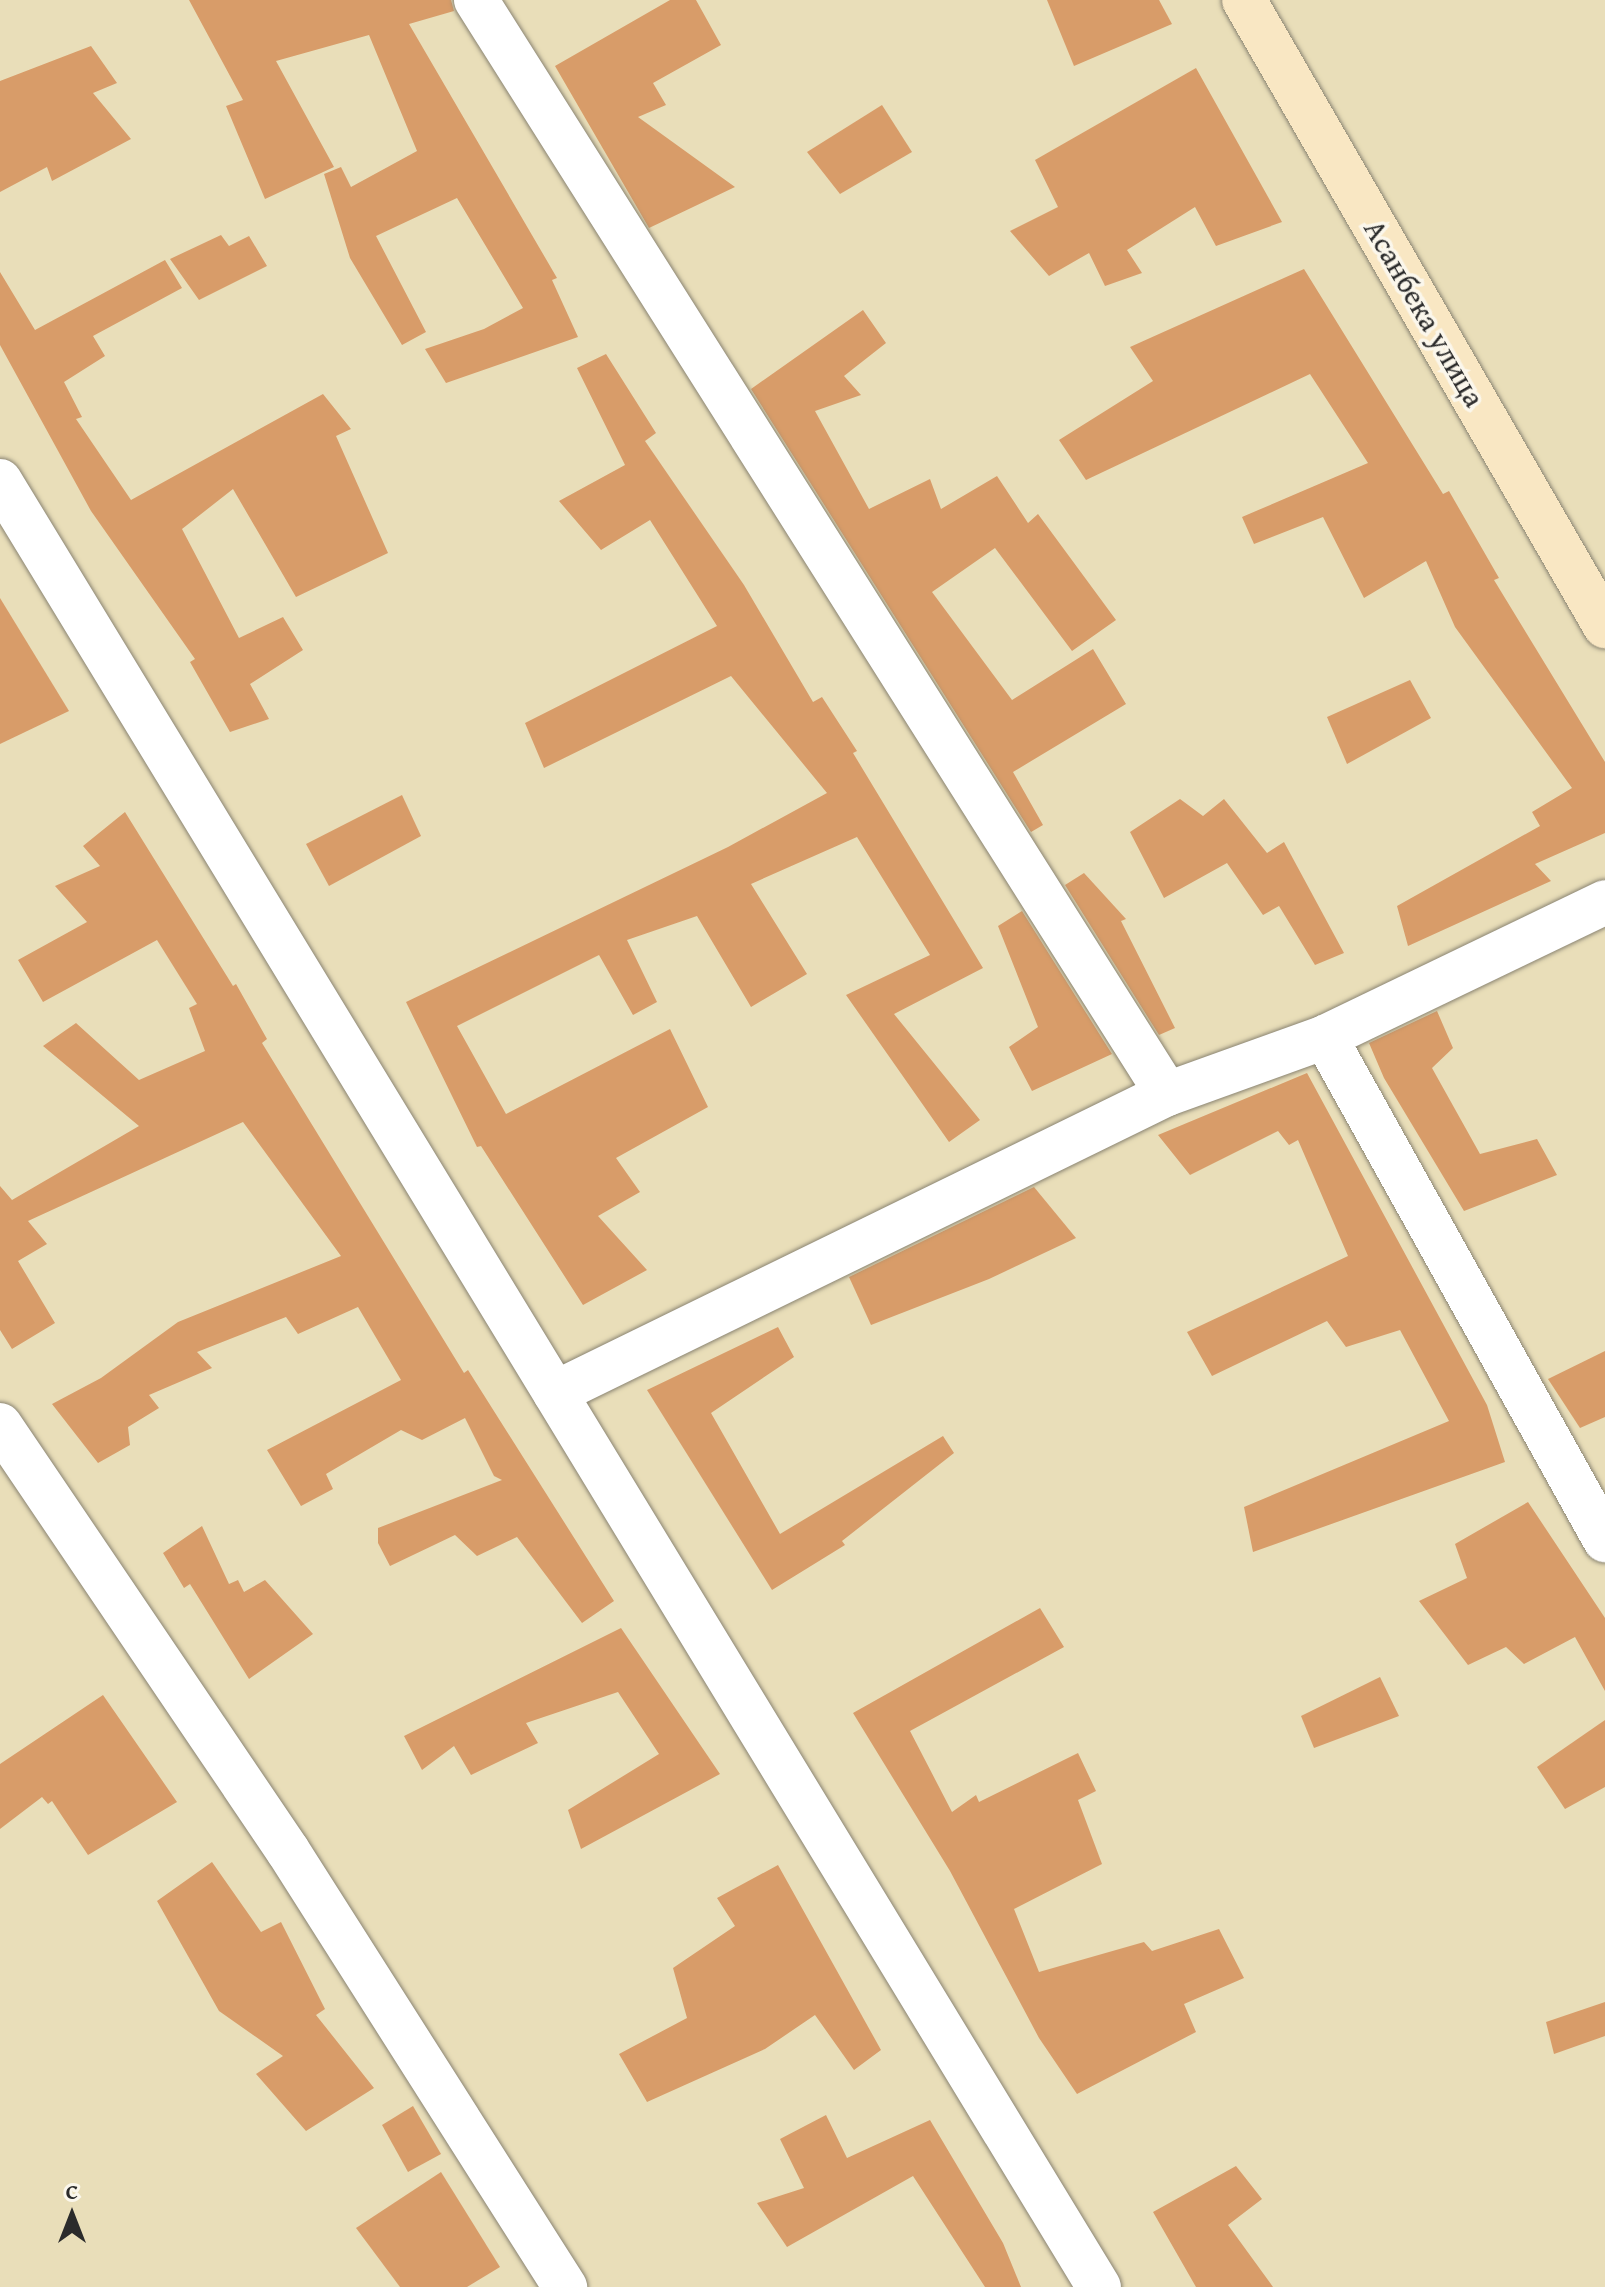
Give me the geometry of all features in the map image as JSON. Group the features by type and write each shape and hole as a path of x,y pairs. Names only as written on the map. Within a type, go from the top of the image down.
{"street":[{"path":"476,0 1167,1094"},
{"name":"Асанбека улица","path":"1244,0 1605,626"},
{"path":"0,481 1099,2287"},
{"path":"555,1393 1167,1094 1325,1037 1605,902"},
{"path":"1325,1037 1605,1540"},
{"path":"0,1425 288,1851 565,2287"}],"building":[{"path":"189,0 451,0 454,11 409,24 557,278 552,280 578,337 446,383 425,349 484,329 523,308 457,198 376,236 426,332 402,345 350,258 324,174 341,167 351,187 417,151 369,35 276,61 334,167 265,199 226,106 243,100"},
{"path":"670,0 696,0 721,45 653,83 666,105 638,117 735,187 649,228 555,66"},
{"path":"1047,0 1159,0 1172,24 1074,66"},
{"path":"91,46 117,83 93,93 131,139 52,181 47,167 0,192 0,81"},
{"path":"1196,68 1282,222 1216,246 1195,207 1127,250 1142,273 1105,286 1089,253 1049,276 1010,231 1058,207 1035,160"},
{"path":"882,105 912,152 840,194 807,152"},
{"path":"221,235 229,246 249,236 267,266 199,300 170,259"},
{"path":"165,260 182,288 93,336 105,356 64,382 82,417 76,419 131,500 323,394 351,429 336,436 388,553 296,597 233,489 182,529 239,638 283,617 303,650 250,684 269,719 230,732 190,662 195,659 91,511 0,345 0,272 35,330"},
{"path":"1304,269 1443,494 1449,491 1499,578 1494,580 1605,762 1605,833 1535,864 1551,881 1408,946 1397,906 1540,826 1532,812 1572,788 1455,627 1426,561 1364,598 1323,517 1254,544 1242,517 1368,463 1310,374 1086,480 1059,440 1153,381 1130,347"},
{"path":"863,310 886,343 844,376 861,395 815,411 869,509 930,479 941,509 997,476 1028,523 1038,514 1116,620 1072,651 995,548 932,592 1012,700 1093,649 1126,704 1013,772 1043,825 1031,832 751,389"},
{"path":"606,354 656,433 645,441 744,585 813,702 822,697 857,751 853,753 983,968 894,1014 980,1120 949,1142 846,995 930,955 857,837 751,884 807,974 751,1007 697,916 627,940 657,1002 633,1015 599,955 457,1026 506,1114 670,1029 708,1107 616,1158 640,1192 598,1216 647,1270 583,1305 481,1146 477,1147 406,1002 728,847 827,793 731,676 544,768 525,723 717,626 650,520 601,550 559,501 625,465 577,368"},
{"path":"0,598 69,711 0,744"},
{"path":"1410,680 1431,718 1347,764 1327,717"},
{"path":"402,795 421,836 329,886 306,844"},
{"path":"1180,799 1203,816 1224,799 1267,853 1284,842 1344,953 1315,965 1279,906 1263,915 1227,863 1164,898 1130,832"},
{"path":"125,812 233,986 236,984 267,1039 262,1043 464,1373 468,1370 614,1601 582,1623 517,1537 477,1556 455,1535 390,1566 378,1543 378,1528 502,1480 494,1476 465,1418 422,1440 401,1430 326,1474 333,1489 301,1506 267,1450 401,1380 358,1307 298,1334 286,1317 197,1352 212,1368 149,1395 159,1408 128,1427 130,1445 98,1463 52,1404 101,1378 178,1322 341,1256 243,1122 28,1221 47,1244 18,1261 55,1323 12,1349 0,1330 0,1186 12,1200 139,1126 43,1046 76,1023 139,1080 205,1051 189,1008 197,1004 157,940 43,1002 18,960 87,922 55,886 100,866 83,846"},
{"path":"1084,873 1126,919 1121,921 1175,1028 1159,1035 1065,885"},
{"path":"1022,911 1112,1054 1032,1091 1009,1047 1038,1027 998,926"},
{"path":"1437,1011 1453,1048 1432,1068 1480,1154 1537,1139 1557,1175 1464,1211 1384,1078 1369,1043"},
{"path":"1307,1073 1487,1405 1505,1462 1253,1552 1244,1507 1449,1421 1400,1330 1346,1347 1327,1321 1212,1376 1187,1332 1348,1256 1298,1140 1289,1145 1278,1131 1190,1175 1158,1135"},
{"path":"1034,1187 1076,1238 989,1279 871,1325 849,1277"},
{"path":"778,1327 794,1357 711,1413 780,1534 943,1436 954,1453 842,1541 845,1545 772,1590 647,1390"},
{"path":"1605,1351 1605,1417 1580,1428 1548,1379"},
{"path":"1528,1502 1605,1618 1605,1691 1575,1637 1524,1664 1506,1647 1468,1665 1419,1601 1467,1578 1455,1544"},
{"path":"202,1526 229,1584 238,1580 244,1592 265,1580 313,1634 249,1679 190,1584 184,1588 163,1553"},
{"path":"1040,1608 1064,1647 910,1731 952,1812 976,1795 979,1802 1078,1753 1096,1791 1078,1800 1102,1864 1014,1909 1039,1972 1144,1942 1152,1951 1219,1929 1244,1978 1184,2004 1196,2032 1077,2094 1039,2038 950,1871 853,1713"},
{"path":"621,1628 720,1774 581,1849 568,1810 659,1754 618,1692 526,1723 538,1743 471,1775 454,1746 422,1770 404,1736"},
{"path":"1380,1677 1399,1716 1314,1748 1301,1716"},
{"path":"103,1695 177,1802 88,1855 52,1801 48,1804 42,1797 0,1829 0,1764"},
{"path":"1605,1720 1605,1787 1565,1809 1537,1767"},
{"path":"212,1862 261,1932 281,1922 325,2009 316,2015 374,2088 306,2131 256,2074 283,2056 219,2011 157,1901"},
{"path":"778,1865 881,2050 854,2070 815,2015 765,2049 647,2102 619,2054 687,2018 673,1968 735,1926 717,1898"},
{"path":"1605,2002 1605,2036 1554,2054 1546,2022"},
{"path":"413,2106 441,2154 408,2172 382,2125"},
{"path":"826,2115 847,2158 930,2120 1003,2243 1021,2287 985,2287 913,2176 787,2247 757,2203 804,2188 780,2139"},
{"path":"1236,2166 1262,2199 1228,2225 1273,2287 1196,2287 1153,2212"},
{"path":"441,2172 500,2267 467,2287 400,2287 356,2228"}]}
